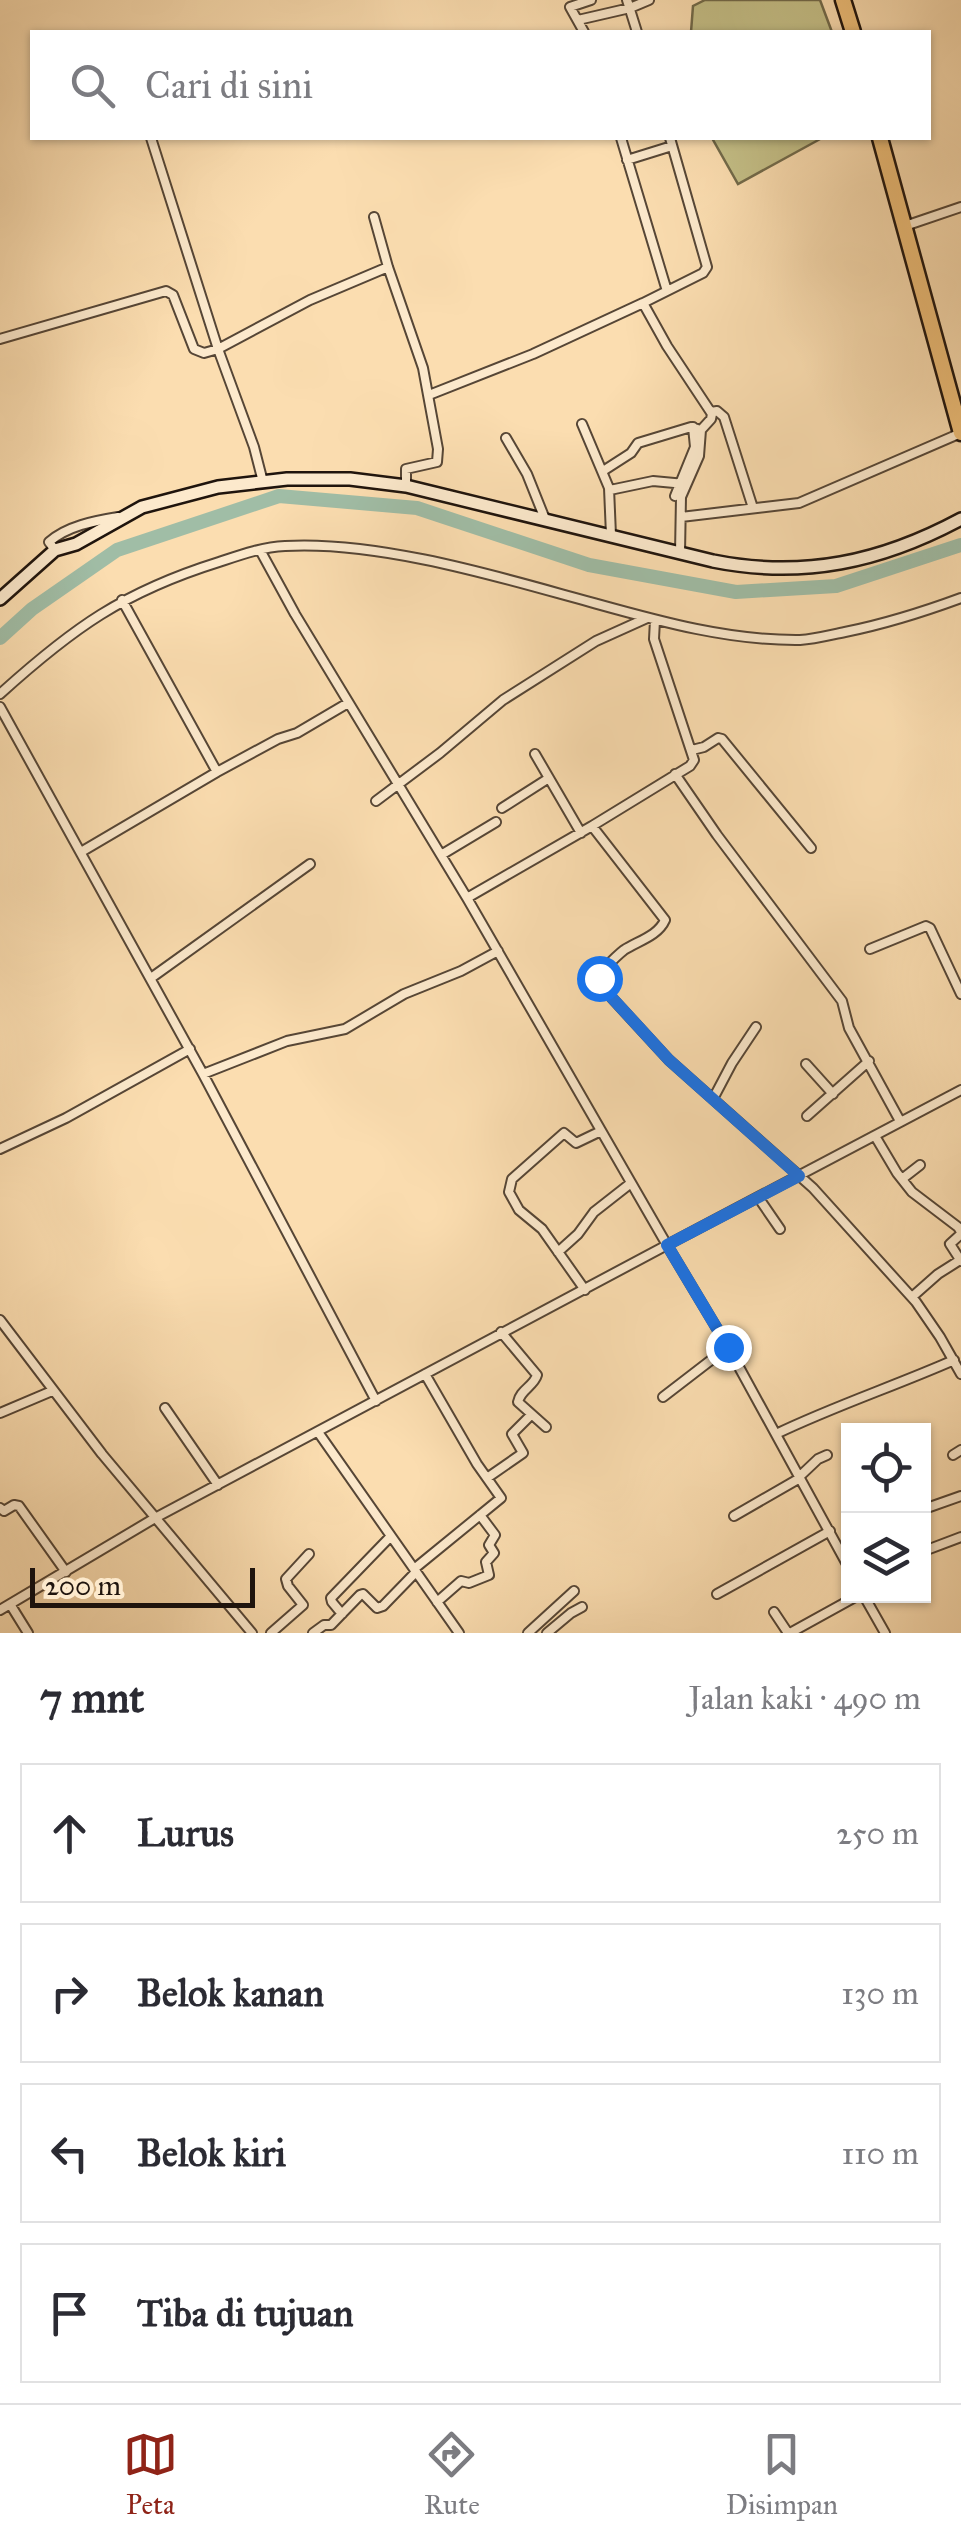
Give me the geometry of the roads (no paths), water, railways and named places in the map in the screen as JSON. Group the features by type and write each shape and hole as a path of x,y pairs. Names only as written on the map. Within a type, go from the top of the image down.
{"highway":[{"path":"844,0 852,30"},
{"path":"881,140 961,433"}],"street":[{"path":"583,30 570,7 590,0"},
{"path":"578,20 649,0"},
{"path":"628,4 636,30"},
{"path":"153,140 264,482"},
{"path":"622,140 667,291"},
{"path":"429,395 533,354 703,273 707,267 671,142 628,160"},
{"path":"905,226 961,207"},
{"path":"374,217 423,368 438,460 406,468 406,486"},
{"path":"0,339 166,291 172,295 194,349 204,353 310,300 388,267"},
{"path":"604,470 638,444 697,428 711,419 711,412 643,304"},
{"path":"711,412 724,417 754,508"},
{"path":"582,424 610,490 611,536"},
{"path":"680,552 678,496 699,456 697,428"},
{"path":"680,517 793,505 961,433"},
{"path":"506,438 527,474 544,519"},
{"path":"0,599 55,550 76,544 122,516 194,492 264,482 334,478 406,486 750,568 829,566 899,549 961,519"},
{"path":"610,490 653,481 682,483"},
{"path":"660,496 678,496"},
{"path":"0,694 56,644 122,600 193,570 260,550 298,545 386,553 503,578 651,620 715,632 800,640 899,620 961,598"},
{"path":"260,550 498,951 841,1548"},
{"path":"122,600 217,772"},
{"path":"467,898 694,762 651,620"},
{"path":"376,801 503,700 596,642 651,620"},
{"path":"81,852 217,772 297,733 348,702"},
{"path":"0,707 151,978 376,1401"},
{"path":"692,750 722,738 811,848"},
{"path":"535,754 581,833"},
{"path":"675,774 842,1001 849,1028 900,1122"},
{"path":"502,808 549,778"},
{"path":"441,855 496,822"},
{"path":"592,826 665,920 662,928 627,948 604,968 600,985 660,1052 813,1188 912,1297 961,1374"},
{"path":"151,978 310,864"},
{"path":"870,950 926,926 960,989"},
{"path":"203,1074 287,1042 345,1029 404,994 498,951"},
{"path":"713,1100 756,1027"},
{"path":"0,1149 66,1118 190,1050"},
{"path":"808,1116 869,1061"},
{"path":"806,1064 833,1094"},
{"path":"0,1610 156,1518 961,1090"},
{"path":"585,1290 542,1229 530,1221 509,1192 510,1183 521,1170 564,1133 576,1142 601,1131"},
{"path":"875,1136 912,1192 961,1233 950,1244 960,1261 912,1297"},
{"path":"902,1179 920,1165"},
{"path":"558,1252 594,1212 631,1183"},
{"path":"758,1196 780,1229"},
{"path":"0,1320 52,1391 252,1633"},
{"path":"502,1332 537,1374 518,1399 520,1406 546,1427"},
{"path":"663,1397 728,1347"},
{"path":"776,1434 954,1360"},
{"path":"312,1633 331,1625 363,1594 377,1608 383,1606 415,1571 501,1498 425,1374"},
{"path":"0,1413 52,1391"},
{"path":"165,1408 218,1485"},
{"path":"487,1478 523,1453 512,1434 530,1415"},
{"path":"318,1432 456,1629 445,1633"},
{"path":"734,1516 800,1478 818,1459 827,1456"},
{"path":"931,1506 961,1496"},
{"path":"0,1508 4,1511 14,1504 19,1506 66,1572"},
{"path":"437,1602 462,1581 489,1575 486,1562 494,1553 489,1544 495,1535 480,1516"},
{"path":"717,1594 830,1531"},
{"path":"342,1614 331,1598 390,1537"},
{"path":"931,1548 961,1537"},
{"path":"270,1633 303,1604 286,1579 309,1554"},
{"path":"528,1633 574,1591"},
{"path":"774,1612 789,1633 847,1603"},
{"path":"866,1603 885,1633"},
{"path":"10,1604 28,1633"},
{"path":"547,1633 582,1607"}],"waterway":[{"path":"0,638 32,609 117,550 279,496 417,508 589,565 736,592 836,586 961,545"}]}
